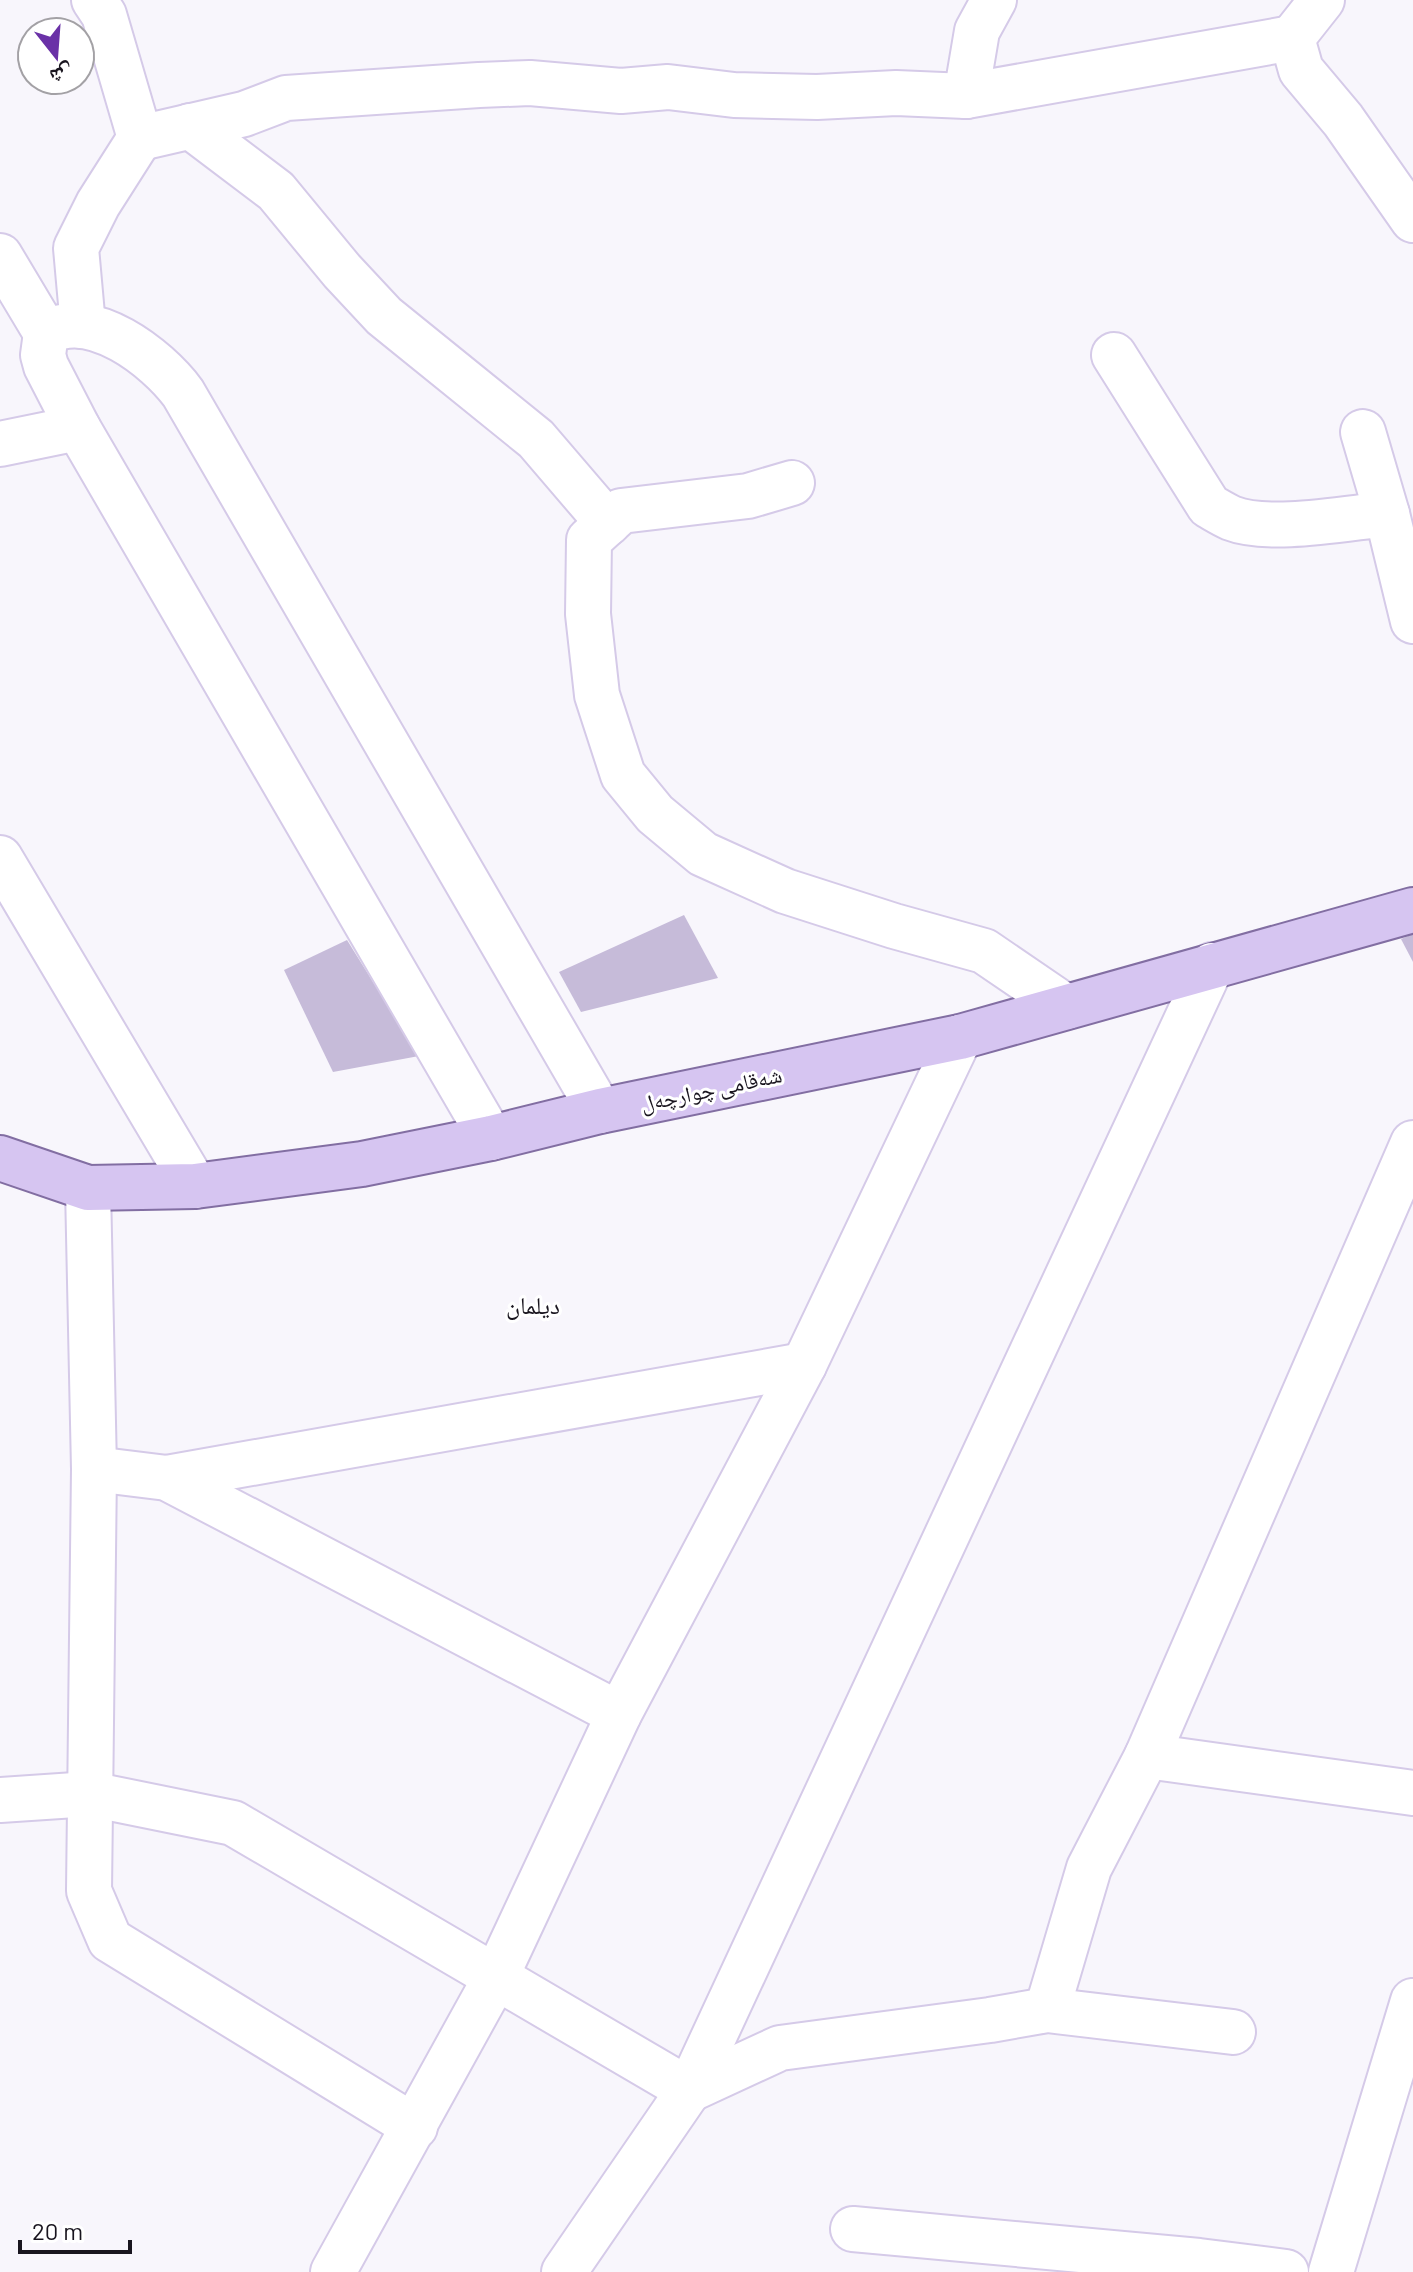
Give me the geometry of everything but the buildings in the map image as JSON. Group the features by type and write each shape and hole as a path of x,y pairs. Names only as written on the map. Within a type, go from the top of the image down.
{"main road":[{"name":"شەقامی چوارچەل","path":"0,1158 88,1188 195,1186 362,1164 491,1138 600,1111 960,1037 1413,910"}],"street":[{"path":"94,0 104,15 140,138"},
{"path":"966,96 977,31 994,0"},
{"path":"491,1138 78,428 46,366 43,355 65,330 76,248 98,204 140,138 244,114 286,98 530,83 621,91 668,87 734,95 817,97 896,93 966,96 1292,38 1322,0"},
{"path":"1292,38 1301,70 1343,120 1413,220"},
{"path":"190,126 276,191 384,316 536,439 608,523"},
{"path":"0,256 65,330 131,345 152,359 183,393 600,1111"},
{"path":"1114,355 1209,506 1233,519 1269,524 1387,514"},
{"path":"0,444 78,428"},
{"path":"1363,432 1413,621"},
{"path":"792,483 748,496 621,511 589,540 588,614 597,695 623,775 655,814 703,854 785,891 984,951 1066,1007"},
{"path":"0,858 195,1186"},
{"path":"564,2272 689,2090 1212,965"},
{"path":"333,2272 496,1977 619,1714 804,1365 960,1037"},
{"path":"1047,2010 1089,1868 1147,1756 1413,1143"},
{"path":"88,1188 94,1469 89,1891 110,1940 415,2127"},
{"path":"94,1469 167,1478 804,1365"},
{"path":"167,1478 619,1714"},
{"path":"1147,1756 1413,1793"},
{"path":"0,1800 90,1794 233,1823 689,2090"},
{"path":"1331,2272 1413,2001"},
{"path":"689,2090 780,2048 1047,2010 1233,2032"},
{"path":"853,2229 1286,2272"}],"district":[{"name":"دیلمان","path":"533,1304"}]}
